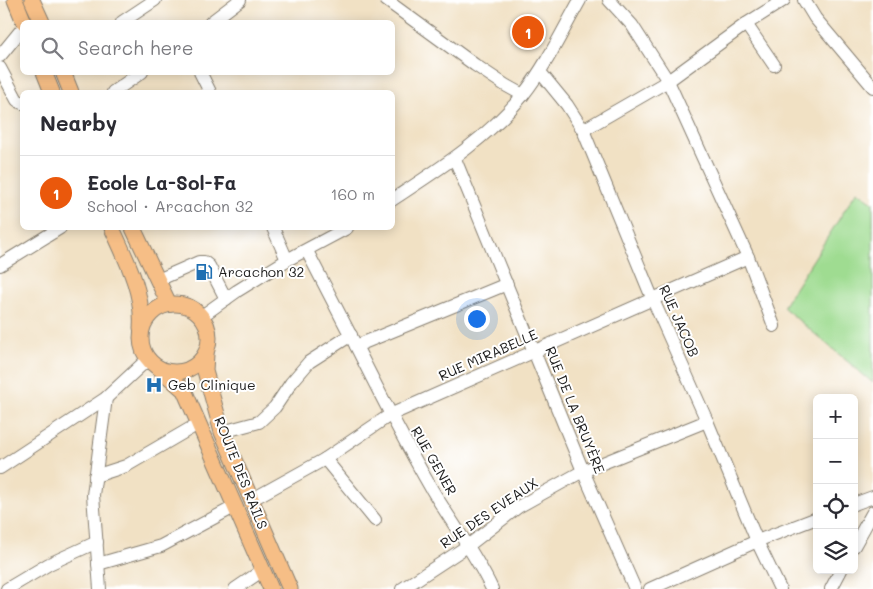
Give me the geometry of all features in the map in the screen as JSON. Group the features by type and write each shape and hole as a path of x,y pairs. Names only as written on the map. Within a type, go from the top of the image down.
{"main road":[{"path":"15,0 23,20"},
{"path":"32,0 41,20"},
{"path":"45,75 51,90"},
{"path":"64,75 70,90"},
{"path":"113,230 140,296 142,313 141,338 143,350 148,359 161,370 182,372 200,362 206,354 210,335 202,316 196,310 188,306 170,304 152,312 142,329 141,338"},
{"path":"134,230 170,304"},
{"name":"ROUTE DES RAILS","path":"206,354 205,371 222,432 290,589"},
{"name":"ROUTE DES RAILS","path":"161,370 184,390 271,589"}],"street":[{"path":"125,20 155,0"},
{"path":"214,20 240,0"},
{"path":"386,0 475,65 504,85 523,95"},
{"path":"395,198 455,159 491,129 523,95 540,72 580,0"},
{"path":"609,0 632,25 668,81 748,257 774,326"},
{"path":"583,130 668,81 746,24 784,0"},
{"path":"804,0 815,18 873,87"},
{"path":"746,24 774,65"},
{"path":"0,56 20,31"},
{"path":"0,68 16,100 20,102"},
{"name":"RUE JACOB","path":"540,72 567,105 583,130 653,300 780,589"},
{"path":"116,90 138,75"},
{"path":"202,75 209,90"},
{"name":"RUE DE LA BRUYÈRE","path":"455,159 583,471 635,589"},
{"path":"0,266 57,230"},
{"path":"274,230 287,260"},
{"path":"202,316 287,260 344,230"},
{"name":"RUE GENER","path":"307,251 390,416 432,490 469,545 491,588"},
{"name":"RUE MIRABELLE","path":"251,500 325,459 390,416 748,257"},
{"path":"158,280 199,262 204,262 209,266 226,299"},
{"path":"222,432 259,422 275,408 291,383 309,362 353,340 507,284"},
{"path":"0,468 106,398 148,359"},
{"path":"100,589 93,495 106,398"},
{"name":"RUE DES EVEAUX","path":"402,589 469,545 518,507 583,471 707,421"},
{"path":"96,476 126,466 198,424"},
{"path":"325,459 375,520"},
{"path":"858,503 873,497"},
{"path":"98,564 161,546 236,506"},
{"path":"858,539 873,512"},
{"path":"650,589 757,540 813,519"},
{"path":"7,589 49,564 97,542"},
{"path":"235,589 263,570"},
{"path":"830,589 839,574"}],"green space":[{"path":"857,191 873,202 873,383 783,307"}],"place":[{"name":"Ecole La-Sol-Fa","path":"528,32"},
{"name":"Arcachon 32","path":"204,272"},
{"name":"Geb Clinique","path":"154,385"}]}
